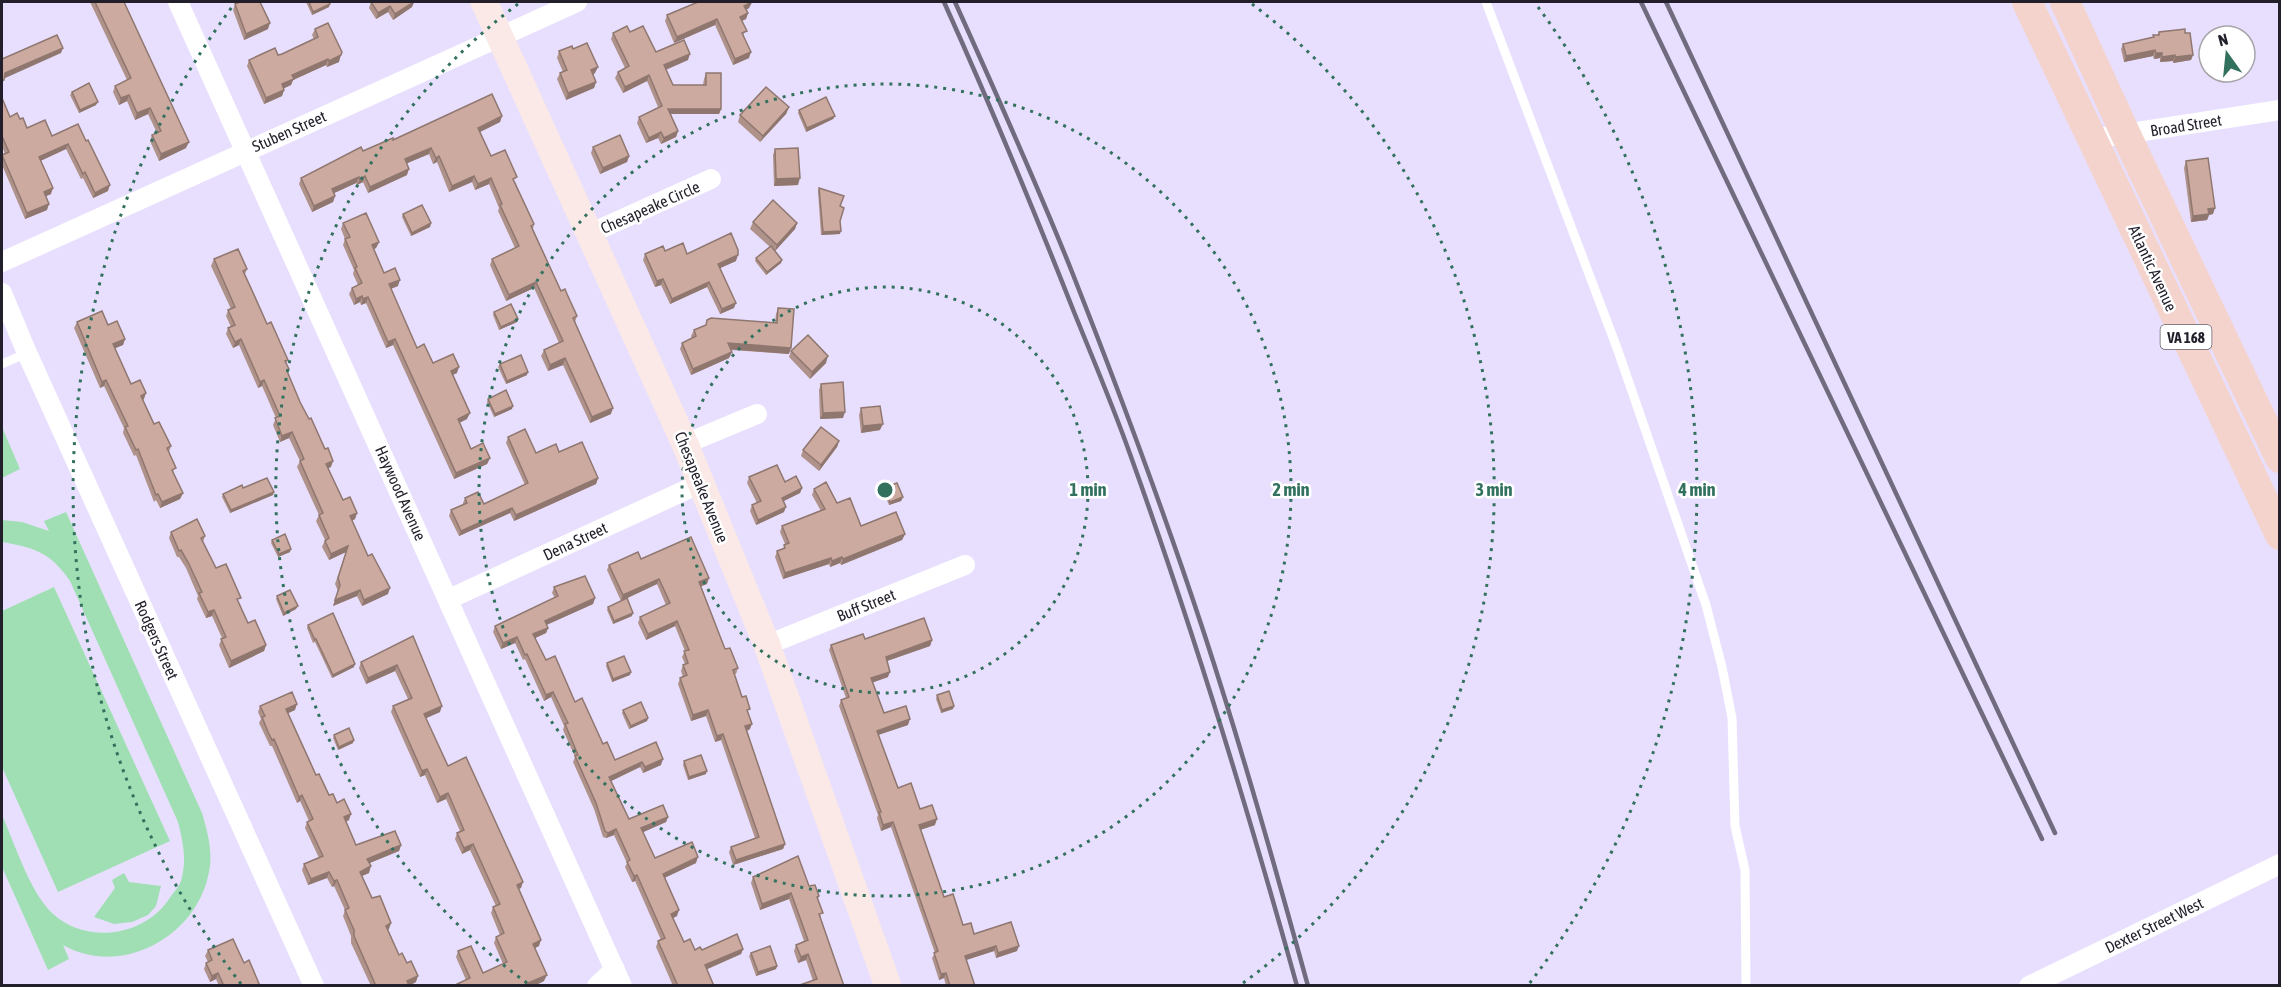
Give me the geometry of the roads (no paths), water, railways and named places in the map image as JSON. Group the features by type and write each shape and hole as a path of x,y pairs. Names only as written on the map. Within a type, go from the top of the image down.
{"main road":[{"name":"Atlantic Avenue","path":"2027,2 2280,535"},
{"name":"Atlantic Avenue","path":"2065,2 2280,458"}],"street":[{"name":"Haywood Avenue","path":"178,2 618,977"},
{"name":"Chesapeake Avenue","path":"484,2 685,444 767,645 888,986"},
{"name":"Stuben Street","path":"2,262 577,2"},
{"name":"Broad Street","path":"2092,139 2280,110"},
{"name":"Chesapeake Circle","path":"589,234 711,179"},
{"name":"Rodgers Street","path":"2,293 27,353 314,986"},
{"path":"685,444 757,414"},
{"name":"Dena Street","path":"448,599 701,483"},
{"name":"Buff Street","path":"767,645 965,565"},
{"name":"Dexter Street West","path":"2041,983 2280,864"},
{"path":"597,986 618,977"}],"lane":[{"path":"1486,2 1617,348 1709,616 1732,718 1736,826 1745,870 1746,986"},
{"path":"2,364 27,353"}],"railway":[{"path":"944,2 1027,195 1130,454 1176,586 1218,718 1297,986"},
{"path":"955,2 1058,238 1107,361 1157,497 1232,720 1308,986"},
{"path":"1641,2 2042,839"},
{"path":"1666,2 2055,833"}]}
